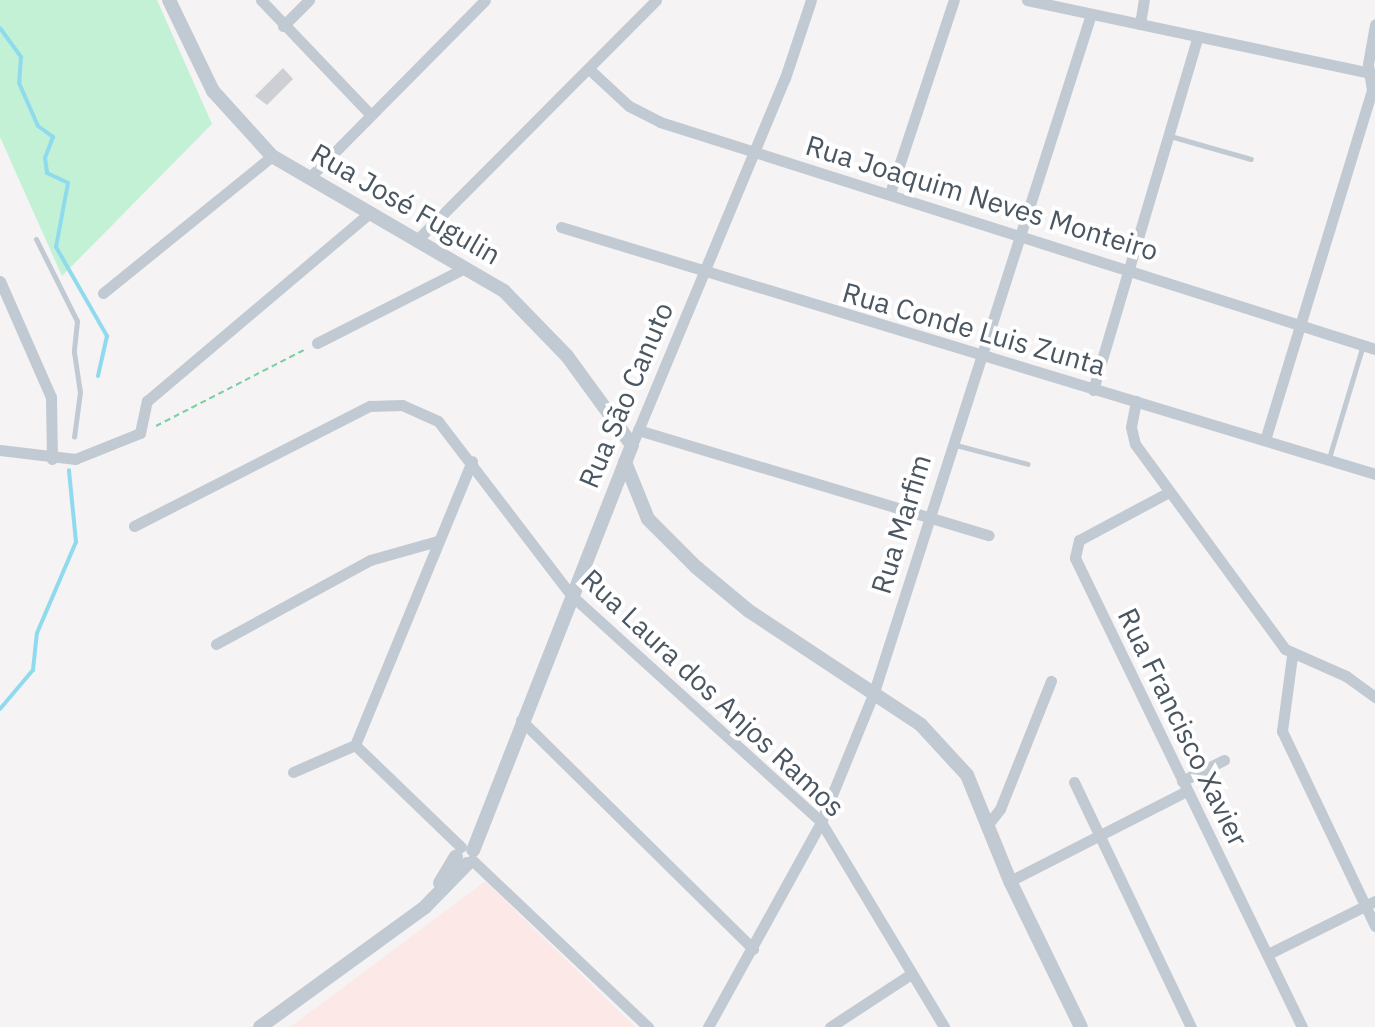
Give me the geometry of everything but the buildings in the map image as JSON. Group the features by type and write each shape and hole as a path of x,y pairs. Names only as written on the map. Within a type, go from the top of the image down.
{"street":[{"name":"Rua José Fugulin","path":"169,0 213,91 272,156 465,268 527,310 632,445"},
{"path":"261,0 370,114"},
{"path":"283,26 309,0"},
{"path":"309,178 485,0"},
{"path":"416,241 656,0"},
{"name":"Rua São Canuto","path":"260,1027 425,907 464,853 489,811 521,720 705,273 811,0"},
{"path":"890,193 954,0"},
{"path":"1027,0 1373,73"},
{"path":"1140,24 1144,0"},
{"name":"Rua Marfim","path":"708,1027 821,822 874,692 977,357 1091,14"},
{"path":"1265,440 1372,90 1375,25"},
{"path":"1093,390 1198,36"},
{"name":"Rua Joaquim Neves Monteiro","path":"589,69 649,118 753,153 1018,232 1369,347"},
{"path":"103,293 272,156"},
{"path":"0,450 52,459 102,452 140,433 147,401 368,214"},
{"name":"Rua Conde Luis Zunta","path":"561,227 977,357 1136,401 1375,474"},
{"path":"317,343 465,268"},
{"path":"1,283 51,397 52,459"},
{"path":"1136,401 1131,427 1135,444 1292,656 1346,676 1375,697"},
{"name":"Rua Laura dos Anjos Ramos","path":"134,526 370,406 419,410 438,421 472,461 571,595 821,822 869,894 911,974 944,1027"},
{"path":"638,430 989,535"},
{"path":"293,772 355,745 472,461"},
{"path":"625,462 639,503 660,534 749,611 921,725 967,775 1010,881 1081,1027"},
{"name":"Rua Francisco Xavier","path":"1169,492 1079,540 1073,551 1302,1027"},
{"path":"216,644 370,560 437,541"},
{"path":"1292,656 1282,731 1370,904 1375,926"},
{"path":"989,823 1000,809 1051,681"},
{"path":"521,720 753,949"},
{"path":"355,745 648,1027"},
{"path":"1010,881 1099,836 1224,760"},
{"path":"1074,782 1191,1027"},
{"path":"1268,954 1370,904"},
{"path":"830,1027 911,974"}],"lane":[{"path":"1169,136 1251,159"},
{"path":"36,239 77,321 74,352 80,392 74,437"},
{"path":"1328,459 1369,347"},
{"path":"951,444 1028,464"}],"path":[{"path":"140,433 317,343"}],"shaded area":[{"path":"485,881 635,1027 290,1027 474,890"}],"green space":[{"path":"0,0 157,0 212,124 62,276 0,137"}],"waterway":[{"path":"0,28 21,57 19,83 38,126 53,137 45,158 47,173 68,183 56,247 107,336 98,376"},
{"path":"0,709 33,670 37,633 76,542 69,470"}]}
